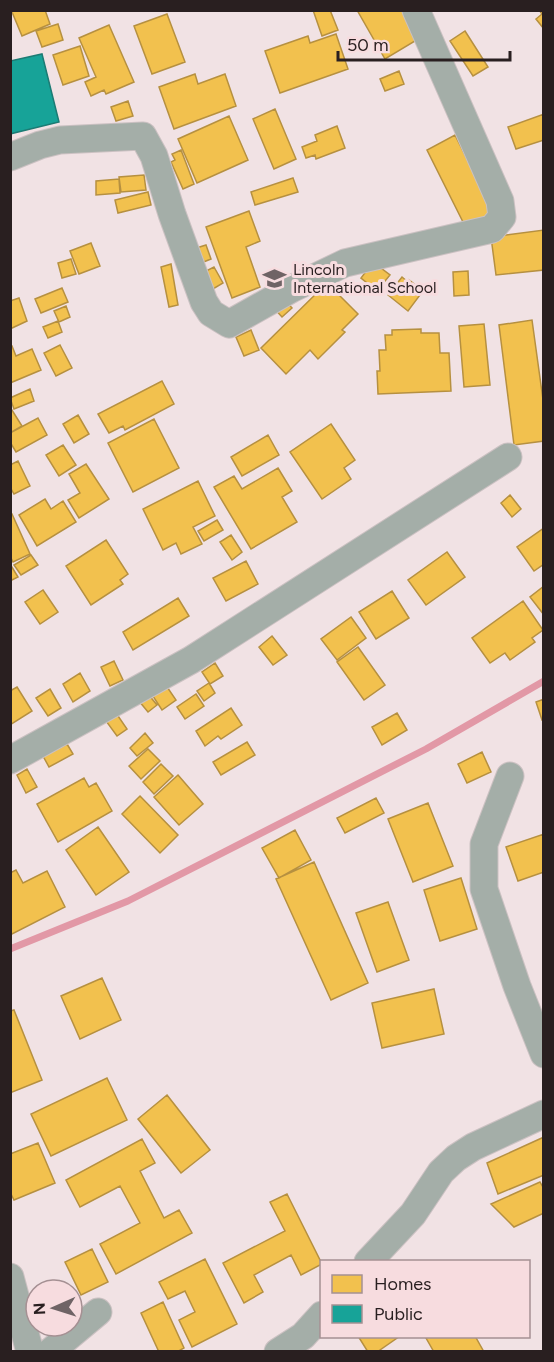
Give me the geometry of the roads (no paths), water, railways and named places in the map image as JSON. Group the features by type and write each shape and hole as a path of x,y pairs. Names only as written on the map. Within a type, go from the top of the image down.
{"street":[{"path":"10,157 60,140 143,136 154,156 204,302 211,313 229,324 291,289 345,263 492,229 502,217 500,201 416,10"},
{"path":"10,760 191,660 508,457"},
{"path":"510,776 484,843 484,889 543,1054"},
{"path":"370,1260 413,1214 441,1172 456,1158 473,1147 543,1114"},
{"path":"10,1277 30,1352"},
{"path":"50,1352 98,1312"},
{"path":"278,1352 303,1336 320,1316"}],"waterway":[{"path":"10,949 128,901 426,749 544,681"}],"place":[{"name":"Lincoln International School","path":"275,278"}]}
